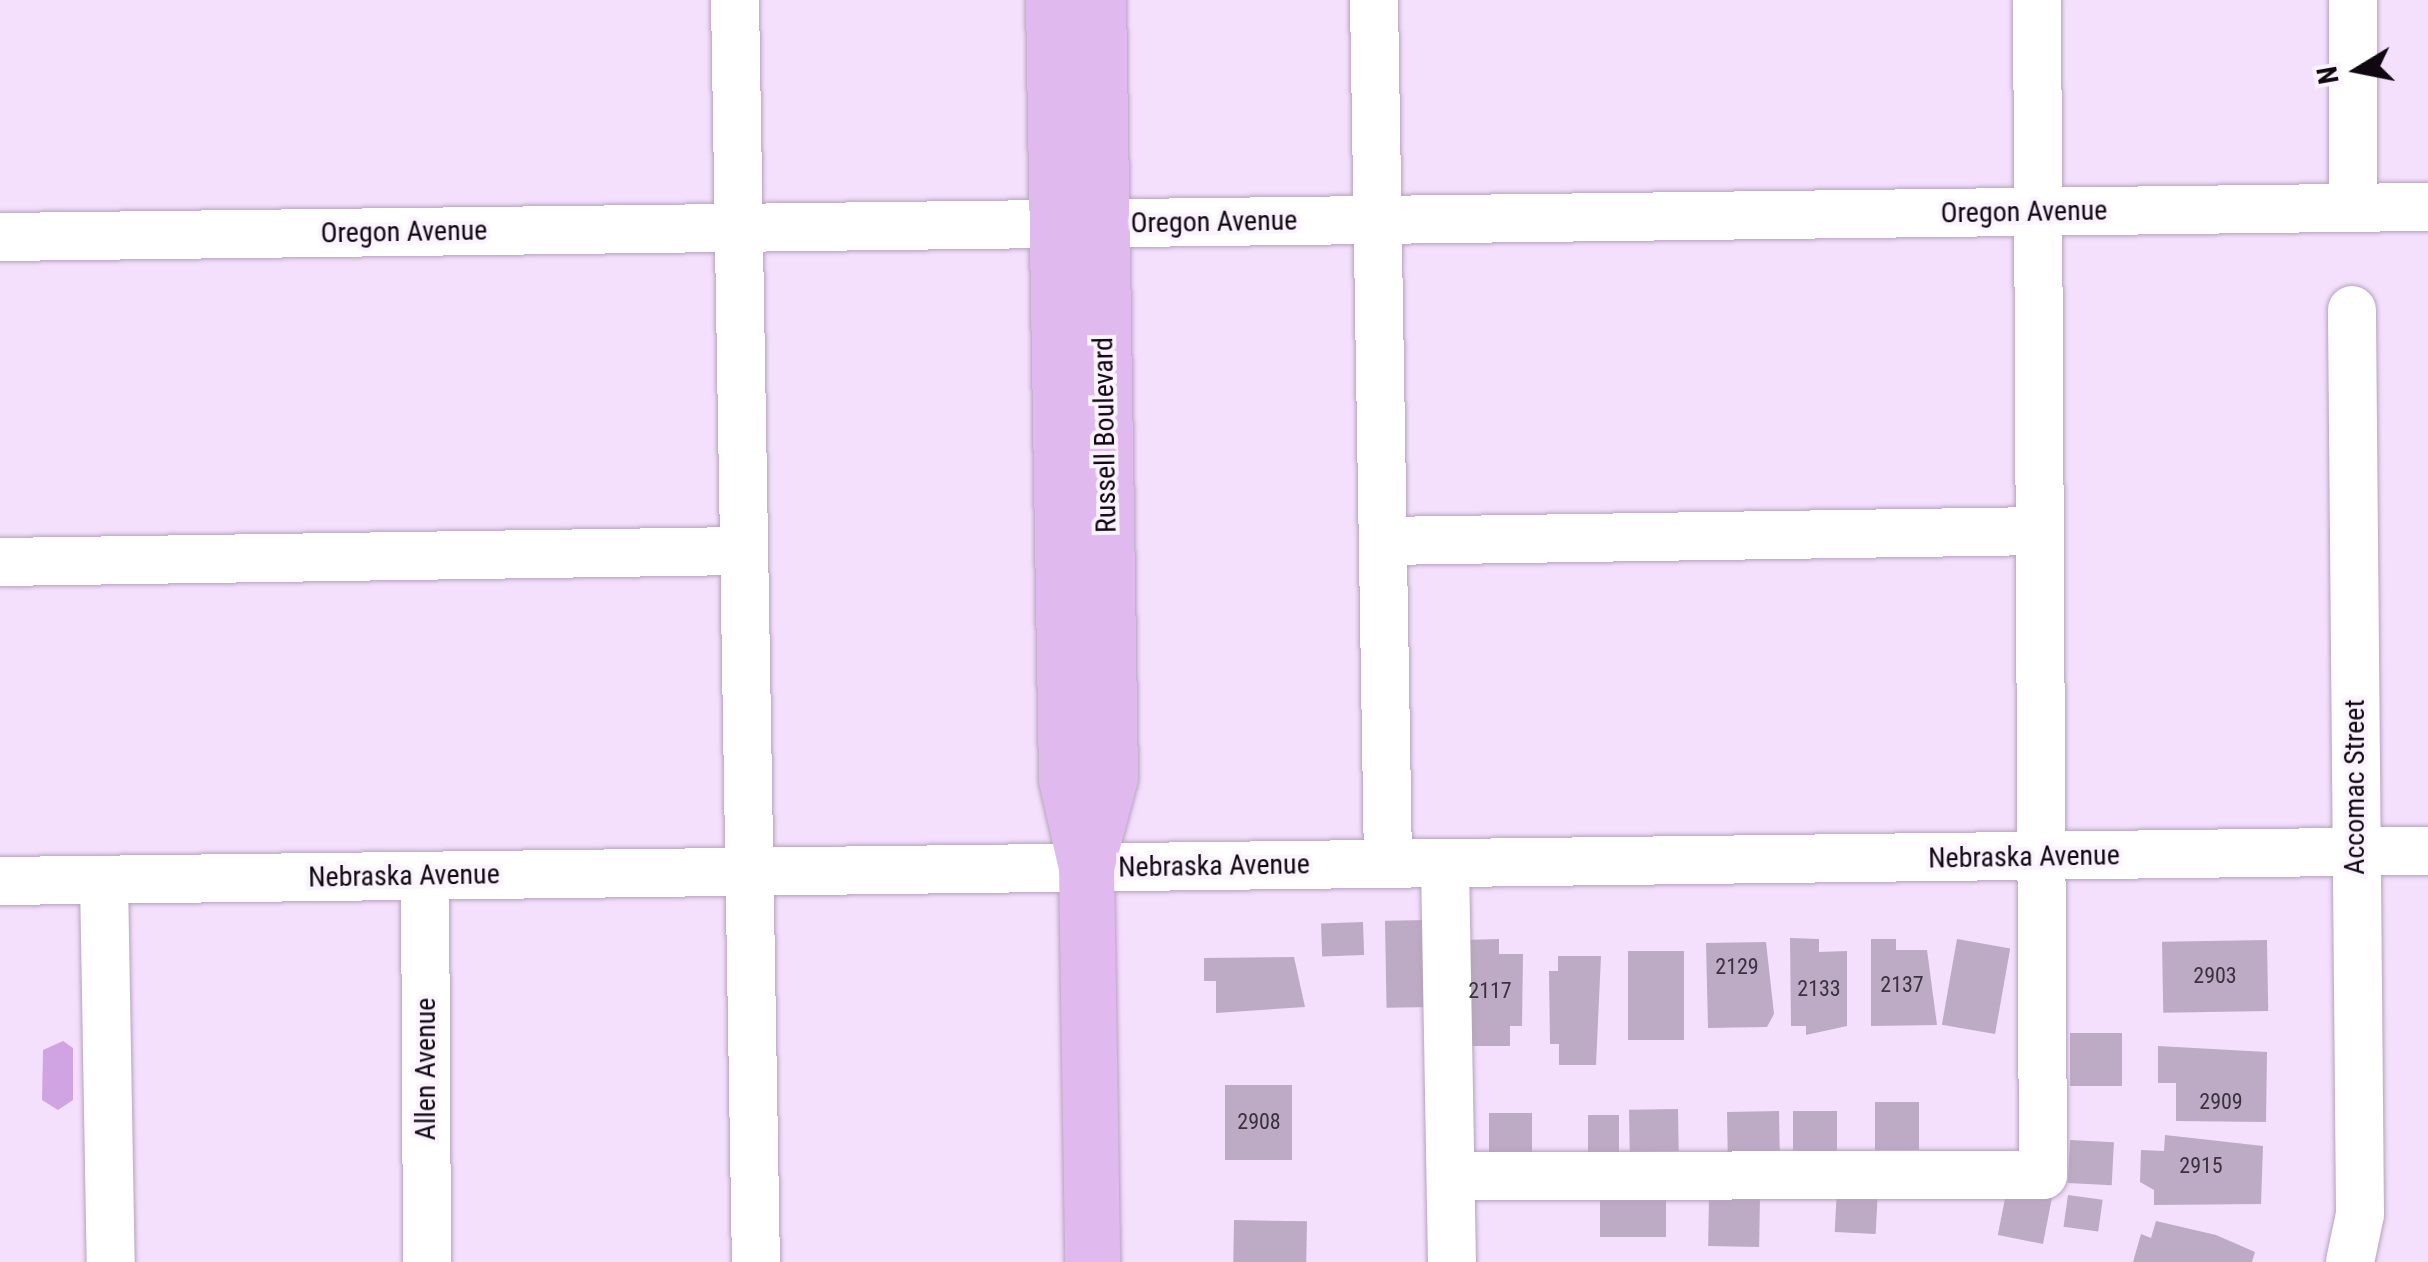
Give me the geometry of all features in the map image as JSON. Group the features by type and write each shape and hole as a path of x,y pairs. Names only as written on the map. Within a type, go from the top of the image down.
{"main road":[{"name":"Russell Boulevard","path":"1053,0 1079,223"},
{"name":"Russell Boulevard","path":"1092,1262 1086,867 1066,779 1079,223 1098,0"}],"street":[{"path":"735,0 756,1262"},
{"path":"1374,0 1388,864"},
{"path":"1450,1176 2043,1175 2037,0"},
{"path":"2353,0 2353,208"},
{"name":"Oregon Avenue","path":"0,237 2428,206"},
{"name":"Accomac Street","path":"2350,1262 2360,1214 2352,310"},
{"path":"1384,541 2040,531"},
{"path":"0,562 744,551"},
{"name":"Nebraska Avenue","path":"0,881 2428,850"},
{"path":"1444,864 1452,1262"},
{"name":"Allen Avenue","path":"425,876 428,1262"},
{"path":"104,880 111,1262"}],"shaded area":[{"path":"63,1041 73,1048 73,1100 58,1110 42,1100 43,1050"}],"building":[{"path":"1431,920 1433,1007 1387,1008 1385,921"},
{"path":"1363,922 1364,955 1322,956 1321,923"},
{"path":"1790,938 1819,939 1819,952 1847,951 1847,1026 1806,1035 1806,1026 1791,1026"},
{"path":"1499,939 1499,954 1523,954 1522,1026 1510,1026 1510,1046 1458,1046 1463,940"},
{"path":"1871,939 1896,939 1896,950 1927,950 1937,1025 1871,1026"},
{"path":"1957,939 2010,948 1995,1034 1942,1025"},
{"path":"2267,940 2268,1011 2163,1013 2162,942"},
{"path":"1766,942 1774,1014 1767,1027 1708,1028 1706,943"},
{"path":"1628,951 1684,951 1684,1040 1628,1040"},
{"path":"1558,956 1601,956 1596,1065 1559,1065 1559,1044 1550,1044 1549,971 1558,971"},
{"path":"1294,957 1305,1007 1216,1013 1216,981 1204,981 1204,958"},
{"path":"2070,1033 2122,1033 2122,1086 2070,1086"},
{"path":"2158,1046 2267,1052 2266,1122 2176,1121 2176,1083 2158,1083"},
{"path":"1225,1085 1292,1085 1292,1160 1225,1160"},
{"path":"1875,1102 1919,1102 1919,1150 1875,1150"},
{"path":"1678,1109 1679,1151 1630,1152 1629,1110"},
{"path":"1779,1111 1780,1153 1728,1154 1727,1112"},
{"path":"1793,1111 1837,1111 1837,1154 1793,1154"},
{"path":"1489,1113 1532,1113 1532,1160 1489,1160"},
{"path":"1588,1115 1619,1115 1619,1154 1588,1154"},
{"path":"2165,1135 2263,1146 2261,1204 2154,1205 2154,1190 2140,1182 2141,1150 2164,1151"},
{"path":"2070,1140 2114,1142 2112,1185 2068,1183"},
{"path":"1837,1188 1878,1190 1876,1234 1835,1232"},
{"path":"2007,1188 2052,1197 2043,1244 1998,1235"},
{"path":"1600,1189 1666,1189 1666,1237 1600,1237"},
{"path":"2068,1195 2103,1200 2098,1232 2064,1227"},
{"path":"1709,1196 1760,1197 1759,1247 1708,1246"},
{"path":"1234,1220 1307,1221 1306,1262 1233,1262"},
{"path":"2156,1221 2216,1235 2255,1252 2252,1262 2133,1262 2141,1234 2151,1238"}]}
